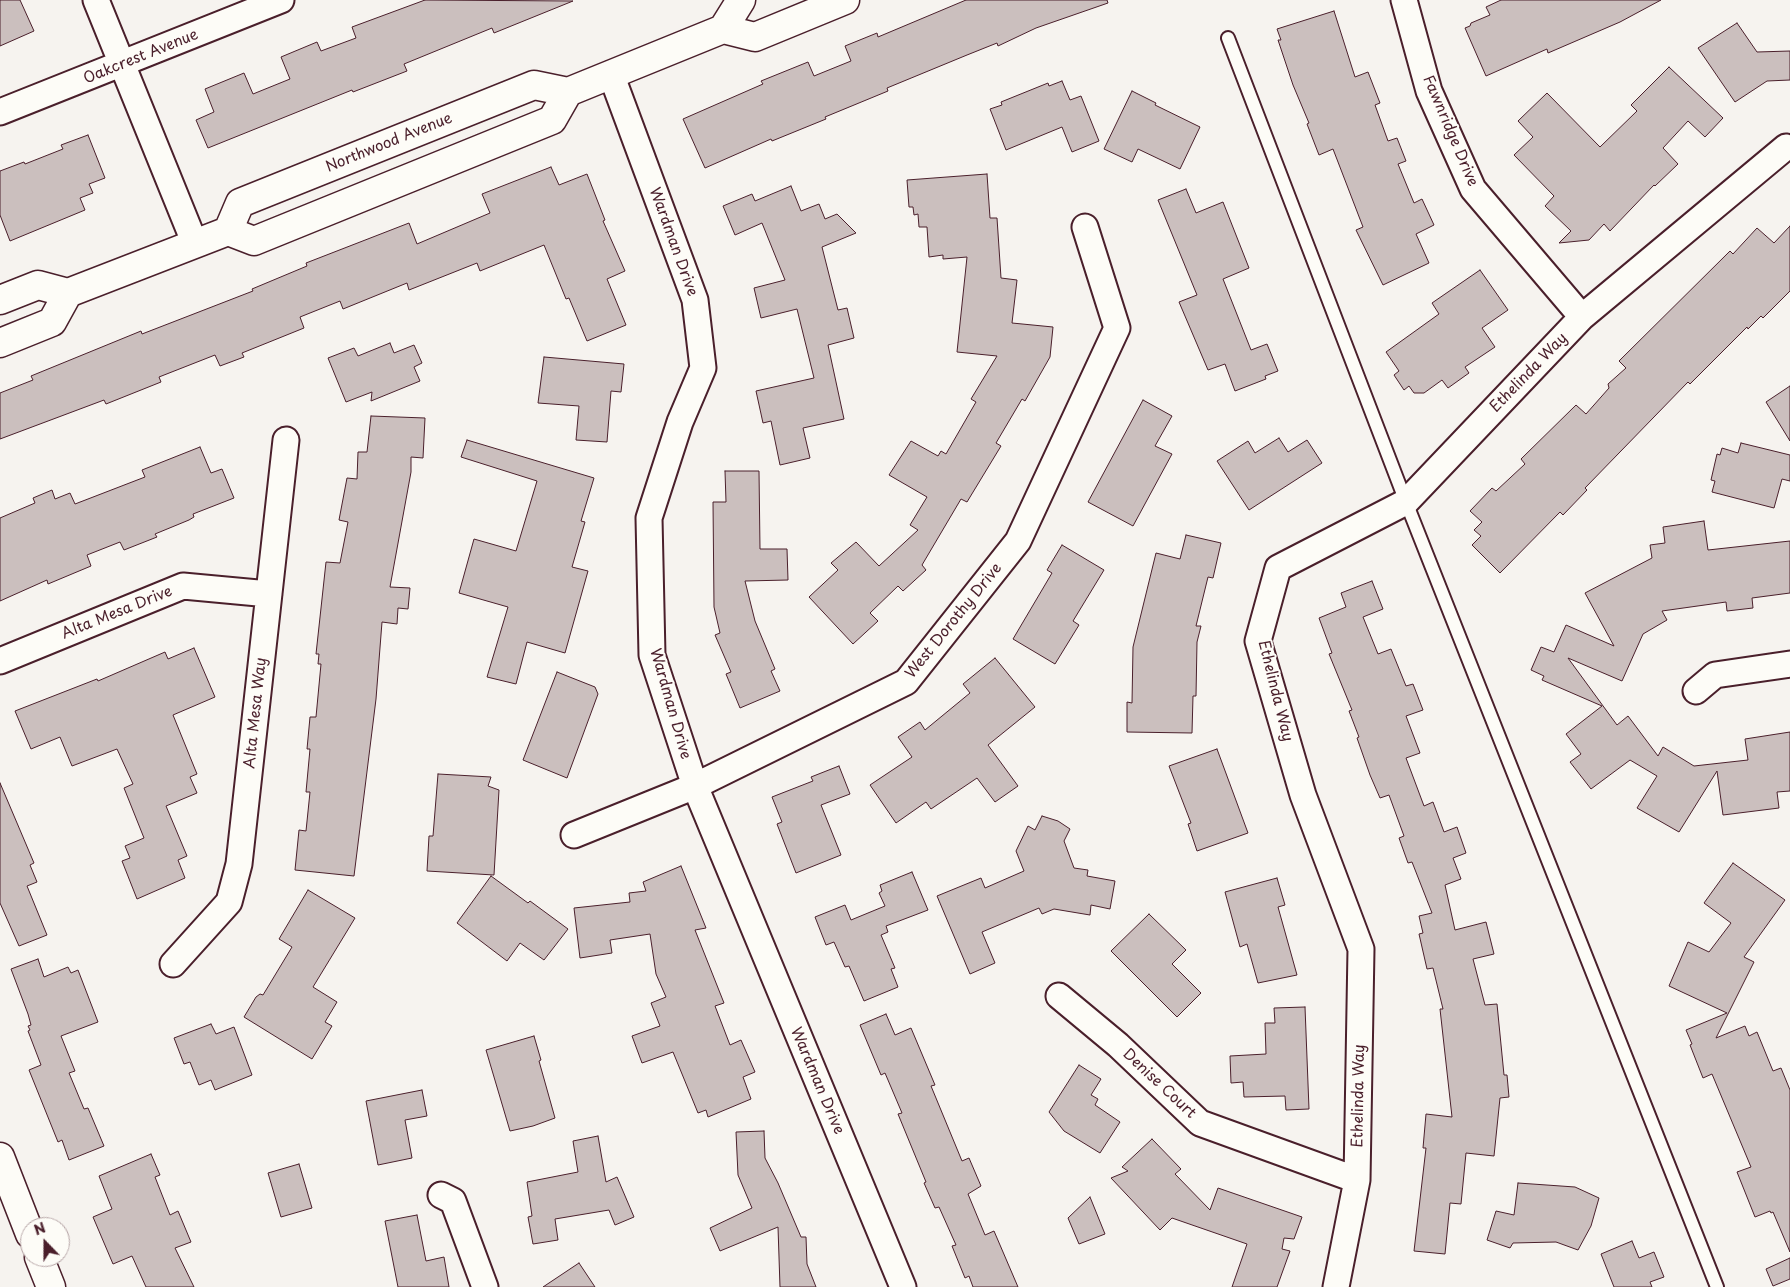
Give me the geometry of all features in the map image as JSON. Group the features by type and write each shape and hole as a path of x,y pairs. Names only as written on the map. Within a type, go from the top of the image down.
{"street":[{"path":"96,0 195,244"},
{"name":"Oakcrest Avenue","path":"0,112 123,65 281,0"},
{"path":"0,300 38,285 68,293 228,231 254,240 552,120 568,92 723,29 741,0"},
{"path":"723,29 755,38 845,0"},
{"name":"Fawnridge Drive","path":"1404,0 1429,90 1473,189 1582,317"},
{"name":"Wardman Drive","path":"611,74 695,300 704,368 680,422 649,518 652,655 695,786 903,1287"},
{"name":"Northwood Avenue","path":"228,231 240,203 534,85 568,92"},
{"name":"Ethelinda Way","path":"1336,1287 1357,1180 1361,949 1303,795 1258,640 1278,568 1406,502 1582,317 1786,147"},
{"name":"West Dorothy Drive","path":"574,835 695,786 906,682 1018,541 1117,328 1085,227"},
{"path":"0,343 52,322 68,293"},
{"name":"Alta Mesa Way","path":"174,964 228,902 239,864 286,440"},
{"name":"Alta Mesa Drive","path":"0,661 183,586 269,594"},
{"path":"1696,691 1715,674 1790,664"},
{"name":"Denise Court","path":"1059,996 1118,1045 1200,1123 1357,1180"},
{"path":"0,1157 23,1217"},
{"path":"441,1195 453,1201 486,1287"},
{"path":"43,1267 51,1287"}],"lane":[{"path":"1228,38 1406,502 1717,1287"}],"building":[{"path":"0,0 20,0 34,31 0,46"},
{"path":"425,0 573,1 494,33 492,28 404,64 407,71 353,92 352,90 208,148 196,120 214,112 205,89 244,73 253,94 290,79 281,57 317,42 321,51 356,38 352,27"},
{"path":"966,0 1107,0 1108,3 1036,28 998,46 997,43 967,55 887,88 888,91 825,117 826,119 772,141 771,139 705,168 683,119 763,84 761,81 808,62 814,76 851,61 845,46 877,33 878,37"},
{"path":"1501,0 1661,0 1620,22 1548,53 1547,49 1486,76 1465,28 1470,26 1471,23 1490,15 1486,7"},
{"path":"1334,11 1355,77 1368,72 1380,103 1375,105 1388,141 1397,138 1406,161 1398,164 1414,203 1422,199 1434,225 1416,234 1429,263 1383,285 1356,230 1363,227 1333,149 1319,155 1278,40 1281,40 1277,29"},
{"path":"1737,23 1757,52 1790,51 1790,80 1767,81 1735,102 1698,48"},
{"path":"1669,67 1723,118 1705,137 1688,121 1663,148 1678,164 1654,185 1610,231 1604,224 1589,240 1559,243 1571,231 1545,206 1554,196 1514,155 1533,137 1518,121 1547,93 1600,147 1637,111 1631,105"},
{"path":"1062,81 1070,100 1081,96 1099,141 1072,152 1062,127 1006,150 990,109 1002,105 1001,102 1048,83 1049,86"},
{"path":"1132,91 1156,103 1155,105 1200,127 1180,169 1138,149 1132,162 1104,149"},
{"path":"88,135 105,178 89,184 93,193 80,198 85,210 10,241 0,215 0,171 24,162 25,164 63,149 61,145"},
{"path":"551,167 559,185 587,174 605,220 603,221 625,271 607,279 626,325 587,341 569,298 566,299 544,245 480,271 477,263 409,290 407,283 343,309 340,301 300,317 304,328 242,353 244,357 220,366 215,355 159,377 161,382 106,404 104,400 0,439 0,393 33,380 31,376 141,331 142,334 253,291 252,289 307,266 306,263 409,223 417,244 490,213 482,194"},
{"path":"987,174 990,218 997,218 1001,278 1017,280 1012,323 1053,327 1050,357 1025,401 1022,399 996,443 1001,446 967,502 961,499 922,565 926,570 903,591 898,586 870,613 878,621 853,644 809,597 838,570 831,563 856,542 879,566 918,530 910,525 927,497 889,475 911,441 938,456 941,451 946,454 976,402 971,399 997,356 957,352 967,257 943,259 943,255 929,257 927,227 919,227 918,214 914,215 913,207 909,207 907,180"},
{"path":"791,186 801,211 819,204 825,219 837,214 856,233 822,247 838,310 847,308 854,338 828,345 844,419 803,428 810,458 780,465 771,421 763,423 756,391 814,378 797,309 761,318 754,288 785,280 762,223 735,235 723,206 752,194 755,201"},
{"path":"1186,189 1196,213 1223,202 1249,268 1223,279 1251,350 1267,344 1278,371 1265,376 1266,379 1235,391 1225,364 1208,370 1179,302 1197,295 1158,200"},
{"path":"1790,226 1790,291 1763,318 1761,316 1748,329 1747,327 1690,384 1688,382 1585,488 1587,490 1563,515 1560,512 1500,573 1472,545 1481,536 1474,530 1482,522 1470,511 1492,488 1496,491 1525,464 1521,459 1576,405 1586,414 1609,388 1608,384 1626,368 1619,361 1730,251 1733,254 1757,228 1774,243"},
{"path":"1480,270 1508,310 1482,328 1495,347 1465,367 1469,373 1448,388 1442,380 1424,393 1414,393 1409,386 1404,390 1394,375 1399,371 1386,352 1439,314 1432,303"},
{"path":"390,343 394,353 414,345 422,363 414,367 420,381 371,401 372,392 346,402 328,358 354,348 358,356"},
{"path":"544,357 624,364 621,392 611,391 607,442 576,440 579,406 538,403"},
{"path":"1790,386 1790,441 1766,402"},
{"path":"1143,400 1172,416 1155,446 1172,454 1133,526 1088,502"},
{"path":"371,416 425,418 423,458 411,457 411,472 390,587 410,588 408,609 398,608 397,624 382,622 376,699 354,876 295,870 299,830 306,831 310,792 306,792 310,749 307,749 310,717 316,717 321,664 318,664 319,654 316,654 326,562 340,563 348,522 339,520 347,478 357,479 358,452 367,452"},
{"path":"1279,438 1288,452 1307,440 1322,463 1249,510 1217,461 1248,441 1255,453"},
{"path":"467,440 594,478 581,521 585,522 572,567 588,571 565,653 527,642 516,684 487,677 508,607 459,593 474,539 516,551 537,481 461,457"},
{"path":"1741,443 1790,455 1790,481 1782,479 1774,508 1712,492 1715,481 1711,480 1717,454 1720,455 1722,448 1738,453"},
{"path":"200,447 211,473 222,469 234,498 193,514 194,517 189,520 155,534 157,537 124,550 120,542 87,555 91,566 48,584 47,580 0,601 0,518 35,503 33,498 52,490 55,499 70,493 75,504 145,477 142,470"},
{"path":"725,471 759,471 760,549 787,549 788,580 745,581 755,621 775,669 771,671 780,691 740,708 726,674 731,672 715,635 720,633 714,607 713,502 726,502"},
{"path":"1704,521 1708,550 1790,541 1790,593 1752,598 1753,608 1727,611 1726,602 1662,611 1667,620 1643,634 1622,681 1568,658 1617,725 1628,716 1658,756 1663,747 1694,766 1748,760 1745,739 1790,732 1790,791 1777,792 1779,808 1723,815 1717,771 1679,832 1637,808 1657,776 1630,760 1591,789 1570,762 1581,754 1566,734 1602,706 1542,680 1544,676 1531,670 1541,647 1554,652 1566,625 1614,646 1585,593 1652,558 1650,545 1665,543 1663,527"},
{"path":"1186,535 1221,543 1213,578 1208,577 1196,626 1201,626 1197,642 1196,696 1193,696 1192,733 1127,732 1127,702 1132,703 1133,647 1156,553 1180,559"},
{"path":"1062,545 1104,570 1073,621 1079,625 1055,664 1013,639 1052,573 1047,570"},
{"path":"1372,581 1383,609 1363,617 1378,654 1391,649 1406,686 1413,684 1423,710 1406,716 1420,753 1406,758 1424,806 1433,802 1444,832 1457,827 1466,853 1453,858 1461,879 1445,885 1455,930 1486,922 1494,954 1473,959 1485,1005 1497,1004 1504,1075 1507,1075 1509,1097 1500,1098 1494,1156 1466,1153 1461,1204 1450,1203 1445,1254 1414,1251 1426,1148 1423,1148 1426,1114 1452,1117 1440,1009 1443,1009 1433,968 1427,969 1419,934 1423,933 1419,916 1432,913 1412,862 1408,863 1399,838 1404,836 1389,795 1380,798 1370,775 1349,711 1352,710 1329,654 1332,653 1319,618 1346,607 1341,593"},
{"path":"194,648 215,697 173,715 197,774 190,777 197,793 166,806 187,856 178,860 185,878 137,899 122,861 130,858 125,846 144,838 124,788 133,784 117,749 72,766 60,737 31,749 15,711 97,679 98,681 165,652 168,659"},
{"path":"995,658 1035,707 988,745 1018,786 995,802 977,778 931,809 926,802 896,823 870,785 912,757 898,737 920,722 925,730 970,693 963,684"},
{"path":"557,672 595,687 598,694 567,778 523,760"},
{"path":"1217,749 1248,833 1197,851 1188,824 1191,823 1169,766"},
{"path":"839,766 850,794 821,805 841,855 796,873 777,824 782,822 772,797 813,781 811,777"},
{"path":"438,774 491,777 488,786 499,790 494,875 427,871 429,836 433,836"},
{"path":"0,783 34,863 30,865 37,882 27,886 47,935 19,946 0,903"},
{"path":"1042,816 1058,821 1070,829 1064,841 1074,868 1088,870 1087,876 1115,881 1110,909 1091,905 1090,915 1054,909 1042,914 1039,908 982,932 995,963 970,974 937,896 981,878 985,888 1024,871 1016,851 1028,826 1035,830"},
{"path":"1733,863 1785,900 1744,957 1754,962 1716,1038 1745,1026 1749,1036 1757,1032 1773,1071 1781,1068 1790,1090 1790,1252 1773,1212 1771,1213 1770,1211 1755,1217 1737,1172 1751,1167 1712,1074 1703,1078 1686,1030 1727,1013 1669,986 1688,942 1709,952 1731,923 1704,903"},
{"path":"681,866 706,928 695,930 724,1003 715,1006 730,1045 741,1040 755,1072 743,1077 751,1099 708,1117 706,1110 698,1113 673,1052 642,1063 632,1036 660,1026 651,1003 666,997 656,974 650,934 610,940 612,953 580,958 574,908 630,902 629,893 646,891 643,882"},
{"path":"912,872 928,910 886,926 888,932 881,935 895,968 891,969 898,987 864,1001 849,966 845,967 834,942 826,945 815,917 845,905 851,920 885,906 879,893 882,891 880,885"},
{"path":"491,876 528,903 530,901 568,929 544,960 520,943 507,961 457,923"},
{"path":"1277,878 1285,905 1278,907 1297,975 1258,983 1247,944 1240,947 1225,892"},
{"path":"308,890 355,918 313,987 337,1002 325,1022 332,1026 312,1059 244,1017 256,997 260,994 263,995 292,947 279,939"},
{"path":"1149,914 1186,950 1172,964 1201,993 1177,1017 1111,951"},
{"path":"38,959 44,977 68,967 71,973 78,970 98,1022 61,1036 75,1071 69,1073 84,1109 88,1108 104,1146 69,1160 62,1140 58,1142 29,1070 41,1065 28,1031 30,1030 28,1026 31,1025 28,1014 11,969"},
{"path":"1305,1007 1309,1109 1286,1110 1285,1096 1244,1097 1243,1082 1231,1083 1230,1056 1266,1054 1265,1023 1275,1023 1274,1008"},
{"path":"886,1014 895,1035 911,1028 935,1085 931,1086 962,1161 969,1158 981,1186 968,1194 985,1235 994,1231 1018,1287 973,1287 969,1276 965,1278 952,1246 956,1245 939,1207 935,1208 924,1183 926,1182 898,1114 902,1113 885,1073 881,1075 860,1025"},
{"path":"211,1024 216,1034 234,1027 252,1075 215,1090 211,1080 199,1085 190,1062 184,1064 174,1038"},
{"path":"534,1036 555,1118 533,1126 510,1131 486,1050"},
{"path":"1079,1065 1101,1079 1091,1095 1098,1099 1095,1105 1120,1122 1100,1153 1064,1131 1049,1112"},
{"path":"422,1090 427,1116 405,1120 412,1158 378,1165 366,1101"},
{"path":"764,1131 765,1158 801,1237 806,1237 807,1264 816,1287 780,1287 778,1227 720,1251 710,1228 752,1208 738,1175 736,1132"},
{"path":"598,1136 606,1182 617,1177 634,1217 615,1225 609,1210 555,1219 558,1240 533,1244 528,1217 532,1216 527,1182 578,1172 573,1141"},
{"path":"1152,1139 1181,1169 1175,1174 1210,1210 1218,1188 1302,1217 1294,1239 1284,1238 1282,1249 1290,1251 1277,1287 1232,1287 1247,1244 1172,1218 1160,1230 1111,1178 1128,1171 1122,1167"},
{"path":"151,1154 160,1175 155,1177 170,1215 178,1211 191,1242 175,1248 194,1287 146,1287 132,1256 113,1264 93,1217 112,1209 99,1176"},
{"path":"299,1164 312,1208 281,1217 268,1173"},
{"path":"1518,1183 1575,1187 1599,1198 1591,1226 1578,1250 1556,1242 1513,1243 1510,1248 1487,1240 1496,1211 1514,1215"},
{"path":"1090,1197 1105,1234 1079,1244 1068,1218"},
{"path":"417,1215 426,1261 444,1257 449,1287 398,1287 385,1221"},
{"path":"1632,1241 1639,1258 1654,1252 1664,1277 1650,1282 1652,1287 1614,1287 1601,1254"},
{"path":"1790,1258 1790,1279 1773,1286 1766,1269"},
{"path":"579,1263 595,1287 543,1287"}]}
